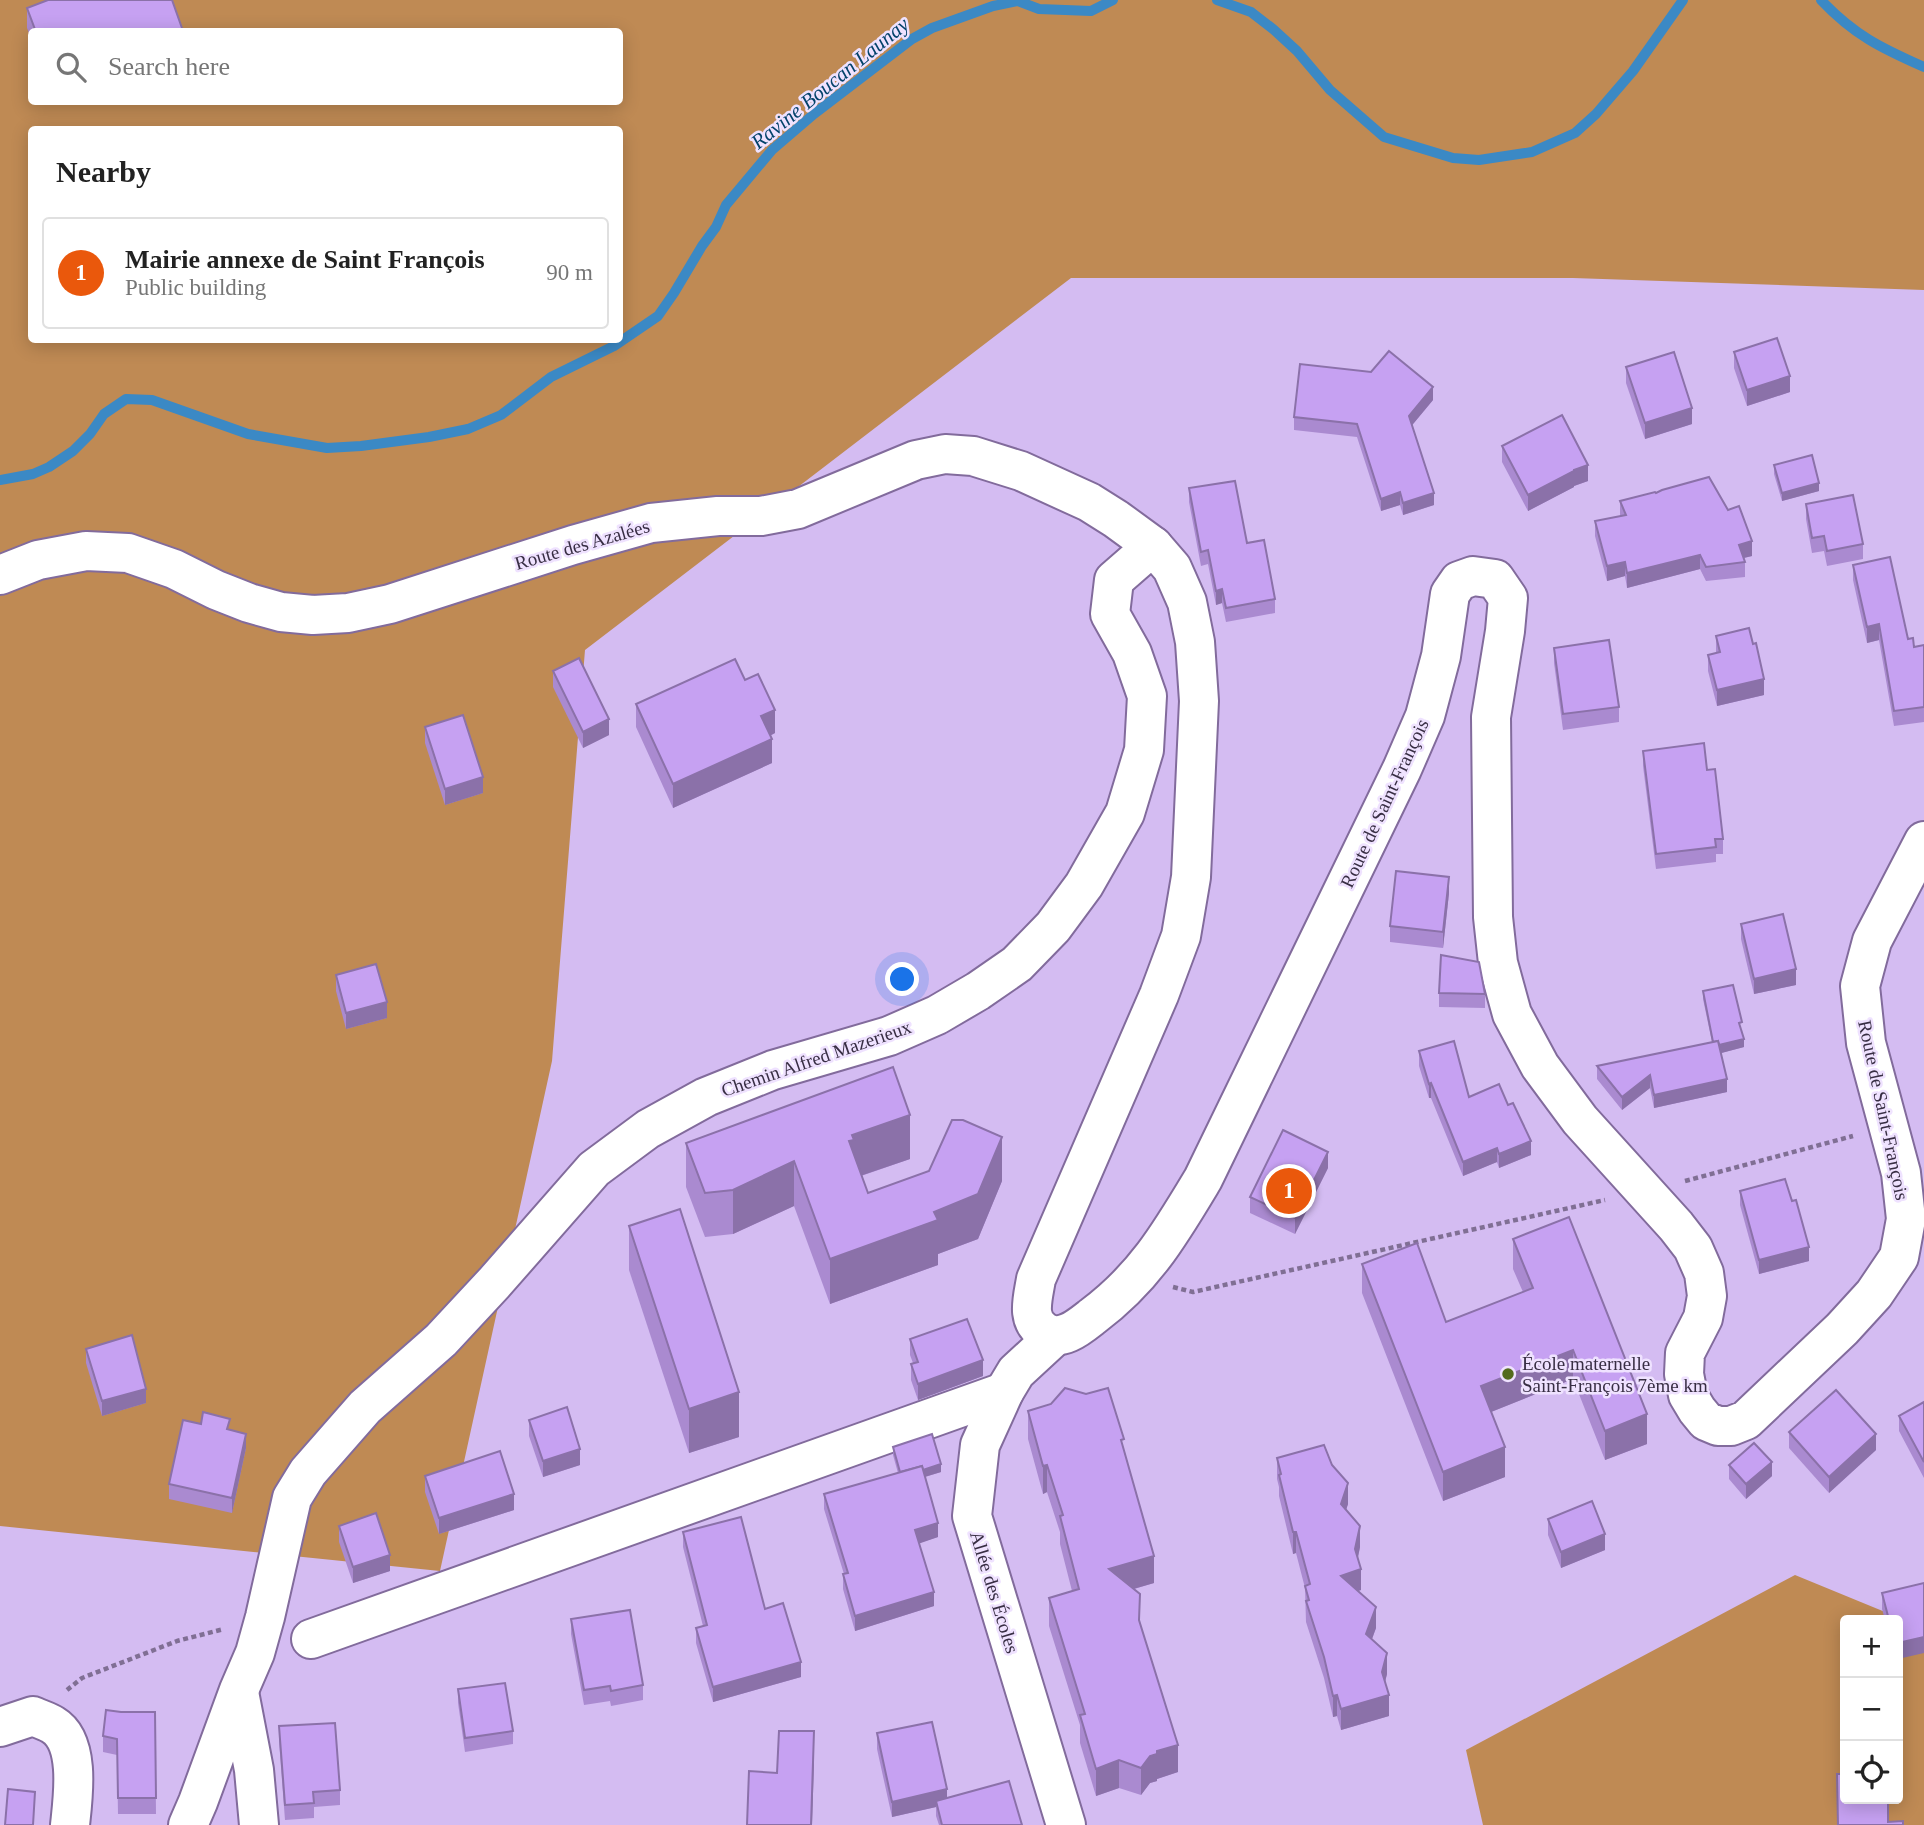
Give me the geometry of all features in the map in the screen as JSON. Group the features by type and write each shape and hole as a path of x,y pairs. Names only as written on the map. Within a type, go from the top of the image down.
{"main road":[{"name":"Route des Azalées","path":"0,575 37,560 86,551 128,552 174,569 249,603 281,612 313,615 348,613 390,604 573,545 651,523 718,516 761,516 798,509 916,460 946,454 972,456 1021,471 1089,502 1153,546"},
{"path":"1055,1336 1039,1329 1032,1318 1036,1279 1159,995 1181,936 1191,877 1199,701 1195,642 1186,603 1172,568 1153,546"},
{"name":"Chemin Alfred Mazerieux","path":"188,1825 255,1653 292,1498 308,1472 365,1407 441,1340 594,1169 648,1129 706,1097 773,1070 889,1036 937,1015 1017,964 1053,927 1084,885 1125,813 1144,750 1147,696 1132,653 1110,614 1114,580 1153,546"},
{"name":"Route de Saint-François","path":"1055,1336 1074,1331 1110,1304 1140,1275 1171,1232 1203,1179 1402,769 1425,716 1441,656 1450,594 1459,581 1473,576 1495,579 1508,598 1506,631 1491,717 1493,917 1498,963 1512,1014 1540,1066 1580,1119 1693,1248 1704,1273 1707,1296 1703,1318 1685,1353 1684,1374 1688,1395 1696,1410 1706,1421 1718,1426 1731,1426 1746,1420 1842,1329 1874,1294 1899,1257 1906,1219 1901,1173 1866,1043 1860,986 1872,941 1924,841"},
{"name":"Allée des Écoles","path":"1055,1336 1016,1372 1003,1392 980,1445 972,1517 1066,1825"},
{"path":"311,1639 1003,1392"},
{"path":"239,1689 254,1770 259,1825"},
{"path":"16,1721 55,1725 70,1746 74,1786 71,1825"}],"path":[{"path":"1140,1275 1193,1292 1646,1193 1888,1127"},
{"path":"16,1721 82,1678 177,1642 265,1617"}],"shaded area":[{"path":"0,0 1924,0 1924,290 1573,278 1071,278 585,650 552,1061 440,1571 0,1526"},
{"path":"1795,1575 1892,1615 1840,1615 1840,1804 1903,1804 1903,1619 1924,1628 1924,1825 1483,1825 1466,1750"}],"building":[{"path":"48,0 172,0 182,28 34,28 27,8"},
{"path":"1777,338 1790,376 1747,390 1734,352"},
{"path":"1389,351 1433,387 1409,416 1434,493 1403,503 1400,492 1381,499 1357,424 1294,417 1300,364 1371,372"},
{"path":"1674,352 1692,408 1645,423 1626,367"},
{"path":"1562,415 1588,465 1528,495 1502,446"},
{"path":"1812,455 1819,483 1782,493 1774,465"},
{"path":"1709,477 1728,510 1739,506 1752,541 1739,545 1745,562 1706,567 1700,555 1627,573 1625,562 1607,566 1595,521 1626,515 1620,501"},
{"path":"1235,481 1247,543 1264,540 1275,599 1226,608 1222,589 1216,591 1208,550 1201,552 1189,488"},
{"path":"1853,495 1863,544 1827,551 1824,536 1812,538 1806,504"},
{"path":"1890,557 1908,639 1913,638 1914,647 1924,645 1924,707 1894,711 1879,624 1867,627 1853,565"},
{"path":"1749,628 1753,644 1756,643 1764,679 1717,690 1708,655 1720,652 1716,636"},
{"path":"1609,640 1619,707 1563,714 1554,648"},
{"path":"579,658 609,719 583,732 553,671"},
{"path":"735,659 745,680 758,674 775,710 761,716 772,739 673,784 636,704"},
{"path":"463,715 483,777 445,789 425,727"},
{"path":"1704,743 1707,770 1715,769 1723,839 1715,839 1716,847 1656,854 1643,751"},
{"path":"1396,871 1449,877 1443,932 1390,926"},
{"path":"1783,914 1796,969 1754,979 1741,924"},
{"path":"1441,955 1479,962 1485,994 1439,993"},
{"path":"376,964 387,1002 346,1013 336,975"},
{"path":"1733,985 1744,1039 1719,1045 1718,1041 1713,1042 1703,991"},
{"path":"1454,1041 1469,1097 1499,1084 1508,1105 1513,1103 1531,1141 1499,1154 1497,1148 1463,1162 1431,1083 1429,1084 1419,1051"},
{"path":"1718,1041 1727,1079 1654,1095 1650,1075 1622,1097 1597,1066"},
{"path":"893,1067 910,1115 852,1135 854,1140 849,1141 868,1193 929,1171 952,1120 963,1120 1002,1137 978,1194 934,1212 938,1220 830,1259 794,1161 733,1190 705,1193 686,1143"},
{"path":"1283,1130 1328,1152 1295,1218 1250,1197"},
{"path":"1785,1179 1792,1201 1796,1200 1809,1247 1759,1260 1740,1191"},
{"path":"680,1209 739,1392 689,1409 629,1226"},
{"path":"1569,1217 1647,1414 1605,1431 1573,1350 1481,1386 1505,1447 1443,1472 1362,1264 1417,1243 1446,1322 1533,1288 1513,1239"},
{"path":"967,1319 983,1360 918,1384 911,1364 918,1362 910,1339"},
{"path":"132,1335 146,1389 102,1401 86,1349"},
{"path":"1065,1388 1086,1394 1108,1388 1154,1556 1109,1569 1140,1594 1139,1620 1178,1745 1157,1751 1141,1768 1119,1760 1096,1769 1080,1715 1085,1714 1049,1598 1079,1589 1060,1516 1063,1515 1047,1465 1043,1466 1028,1411 1051,1404"},
{"path":"1836,1390 1876,1434 1829,1477 1789,1432"},
{"path":"1924,1402 1924,1462 1899,1416"},
{"path":"567,1407 580,1449 543,1461 529,1420"},
{"path":"203,1412 230,1419 227,1429 246,1434 232,1498 169,1484 183,1420 201,1424"},
{"path":"932,1434 941,1464 923,1470 922,1466 900,1472 893,1447"},
{"path":"1754,1443 1772,1462 1746,1484 1729,1465"},
{"path":"1324,1445 1332,1465 1348,1483 1341,1504 1360,1526 1355,1549 1361,1569 1341,1576 1376,1607 1366,1634 1387,1653 1382,1672 1389,1695 1341,1709 1337,1695 1333,1696 1306,1601 1309,1600 1305,1586 1310,1584 1296,1532 1293,1532 1277,1458"},
{"path":"500,1451 514,1494 439,1518 425,1476"},
{"path":"922,1466 938,1523 915,1530 934,1592 855,1616 843,1574 848,1573 824,1494"},
{"path":"1592,1501 1605,1534 1561,1552 1548,1519"},
{"path":"376,1513 390,1555 353,1567 339,1526"},
{"path":"741,1517 765,1609 783,1603 801,1662 713,1687 696,1628 707,1625 683,1532"},
{"path":"1924,1583 1924,1637 1903,1642 1903,1615 1888,1615 1882,1593"},
{"path":"630,1610 643,1685 611,1691 610,1686 584,1690 571,1619"},
{"path":"505,1683 513,1731 465,1738 458,1689"},
{"path":"106,1710 155,1712 156,1798 118,1798 117,1739 103,1736"},
{"path":"932,1722 947,1789 892,1802 877,1733"},
{"path":"335,1723 340,1790 313,1792 314,1803 285,1805 279,1726"},
{"path":"779,1731 814,1731 811,1825 747,1825 749,1771 777,1773"},
{"path":"1837,1774 1840,1774 1840,1804 1888,1804 1888,1822 1903,1821 1903,1825 1838,1825"},
{"path":"1009,1781 1022,1825 942,1825 936,1801"},
{"path":"8,1789 35,1792 33,1825 5,1825"}],"waterway":[{"name":"Ravine Boucan Launay","path":"623,340 658,316 716,227 726,205 772,150 814,114 912,39 932,28 993,6 1018,1 1039,9 1091,11 1113,0"},
{"name":"Ravine Boucan Launay","path":"1217,0 1251,12 1273,29 1297,51 1330,90 1384,137 1453,158 1479,160 1532,152 1575,133 1596,114 1633,71 1683,0"},
{"name":"Ravine Boucan Launay","path":"1821,0 1845,23 1869,40 1924,67"},
{"name":"Ravine Boucan Launay","path":"0,480 33,474 49,467 73,451 90,434 104,414 126,399 152,400 248,434 327,448 361,446 468,429 501,415 551,377 618,343"}],"place":[{"name":"Mairie annexe de Saint François","path":"1289,1191"},
{"name":"École maternelle Saint-François 7ème km","path":"1508,1374"}]}
